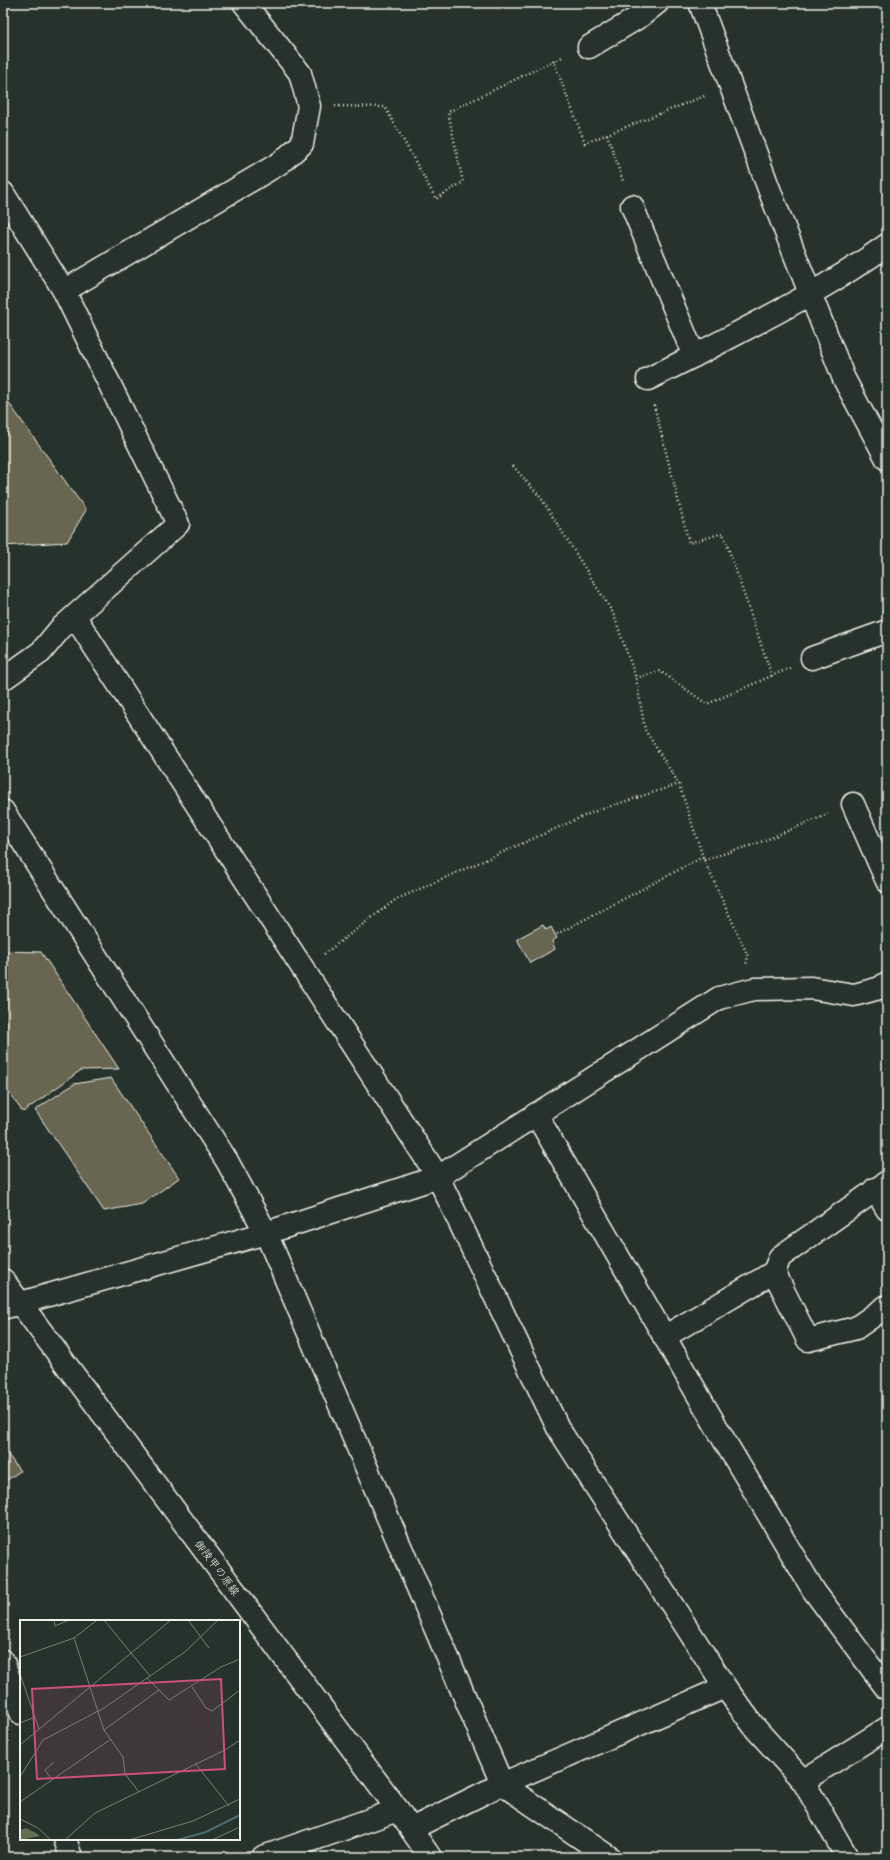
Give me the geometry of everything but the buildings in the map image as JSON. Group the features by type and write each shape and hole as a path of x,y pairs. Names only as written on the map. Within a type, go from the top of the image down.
{"street":[{"path":"64,291 280,163 302,144 309,106 300,73 244,3"},
{"path":"589,47 642,15 657,3"},
{"path":"700,3 810,296 844,379 887,459"},
{"path":"3,193 64,291 178,524 60,629 41,652 3,679"},
{"path":"632,206 694,356"},
{"path":"648,379 810,296 853,269 887,245"},
{"path":"75,617 438,1177 558,1428 725,1687 756,1730 803,1781 847,1857"},
{"path":"812,658 887,630"},
{"path":"853,804 887,881"},
{"path":"3,811 227,1161 266,1233 502,1784 608,1857"},
{"path":"12,1306 266,1233 438,1177 719,998 754,989 811,988 854,994 880,988 887,983"},
{"path":"536,1114 814,1591 887,1689"},
{"path":"664,1336 774,1272 780,1257 881,1185 887,1209"},
{"path":"774,1272 808,1340 856,1328 887,1306"},
{"name":"御陵甲の原線","path":"3,1280 12,1306 398,1810 430,1857"},
{"path":"3,1661 20,1710"},
{"path":"411,1830 502,1784 725,1687"},
{"path":"803,1781 887,1728"},
{"path":"272,1856 398,1810"},
{"path":"65,1840 71,1857"}],"path":[{"path":"309,106 385,107 436,199 463,182 448,112 553,60 589,47"},
{"path":"553,60 585,143 730,86"},
{"path":"607,134 632,206"},
{"path":"648,379 689,543 723,533 772,676"},
{"path":"513,466 541,498 613,614 636,678 645,730 679,784 704,858 748,956 745,970"},
{"path":"636,678 660,671 707,704 812,658"},
{"path":"304,969 396,900 593,812 679,784"},
{"path":"557,934 704,858 761,842 853,804"}]}
